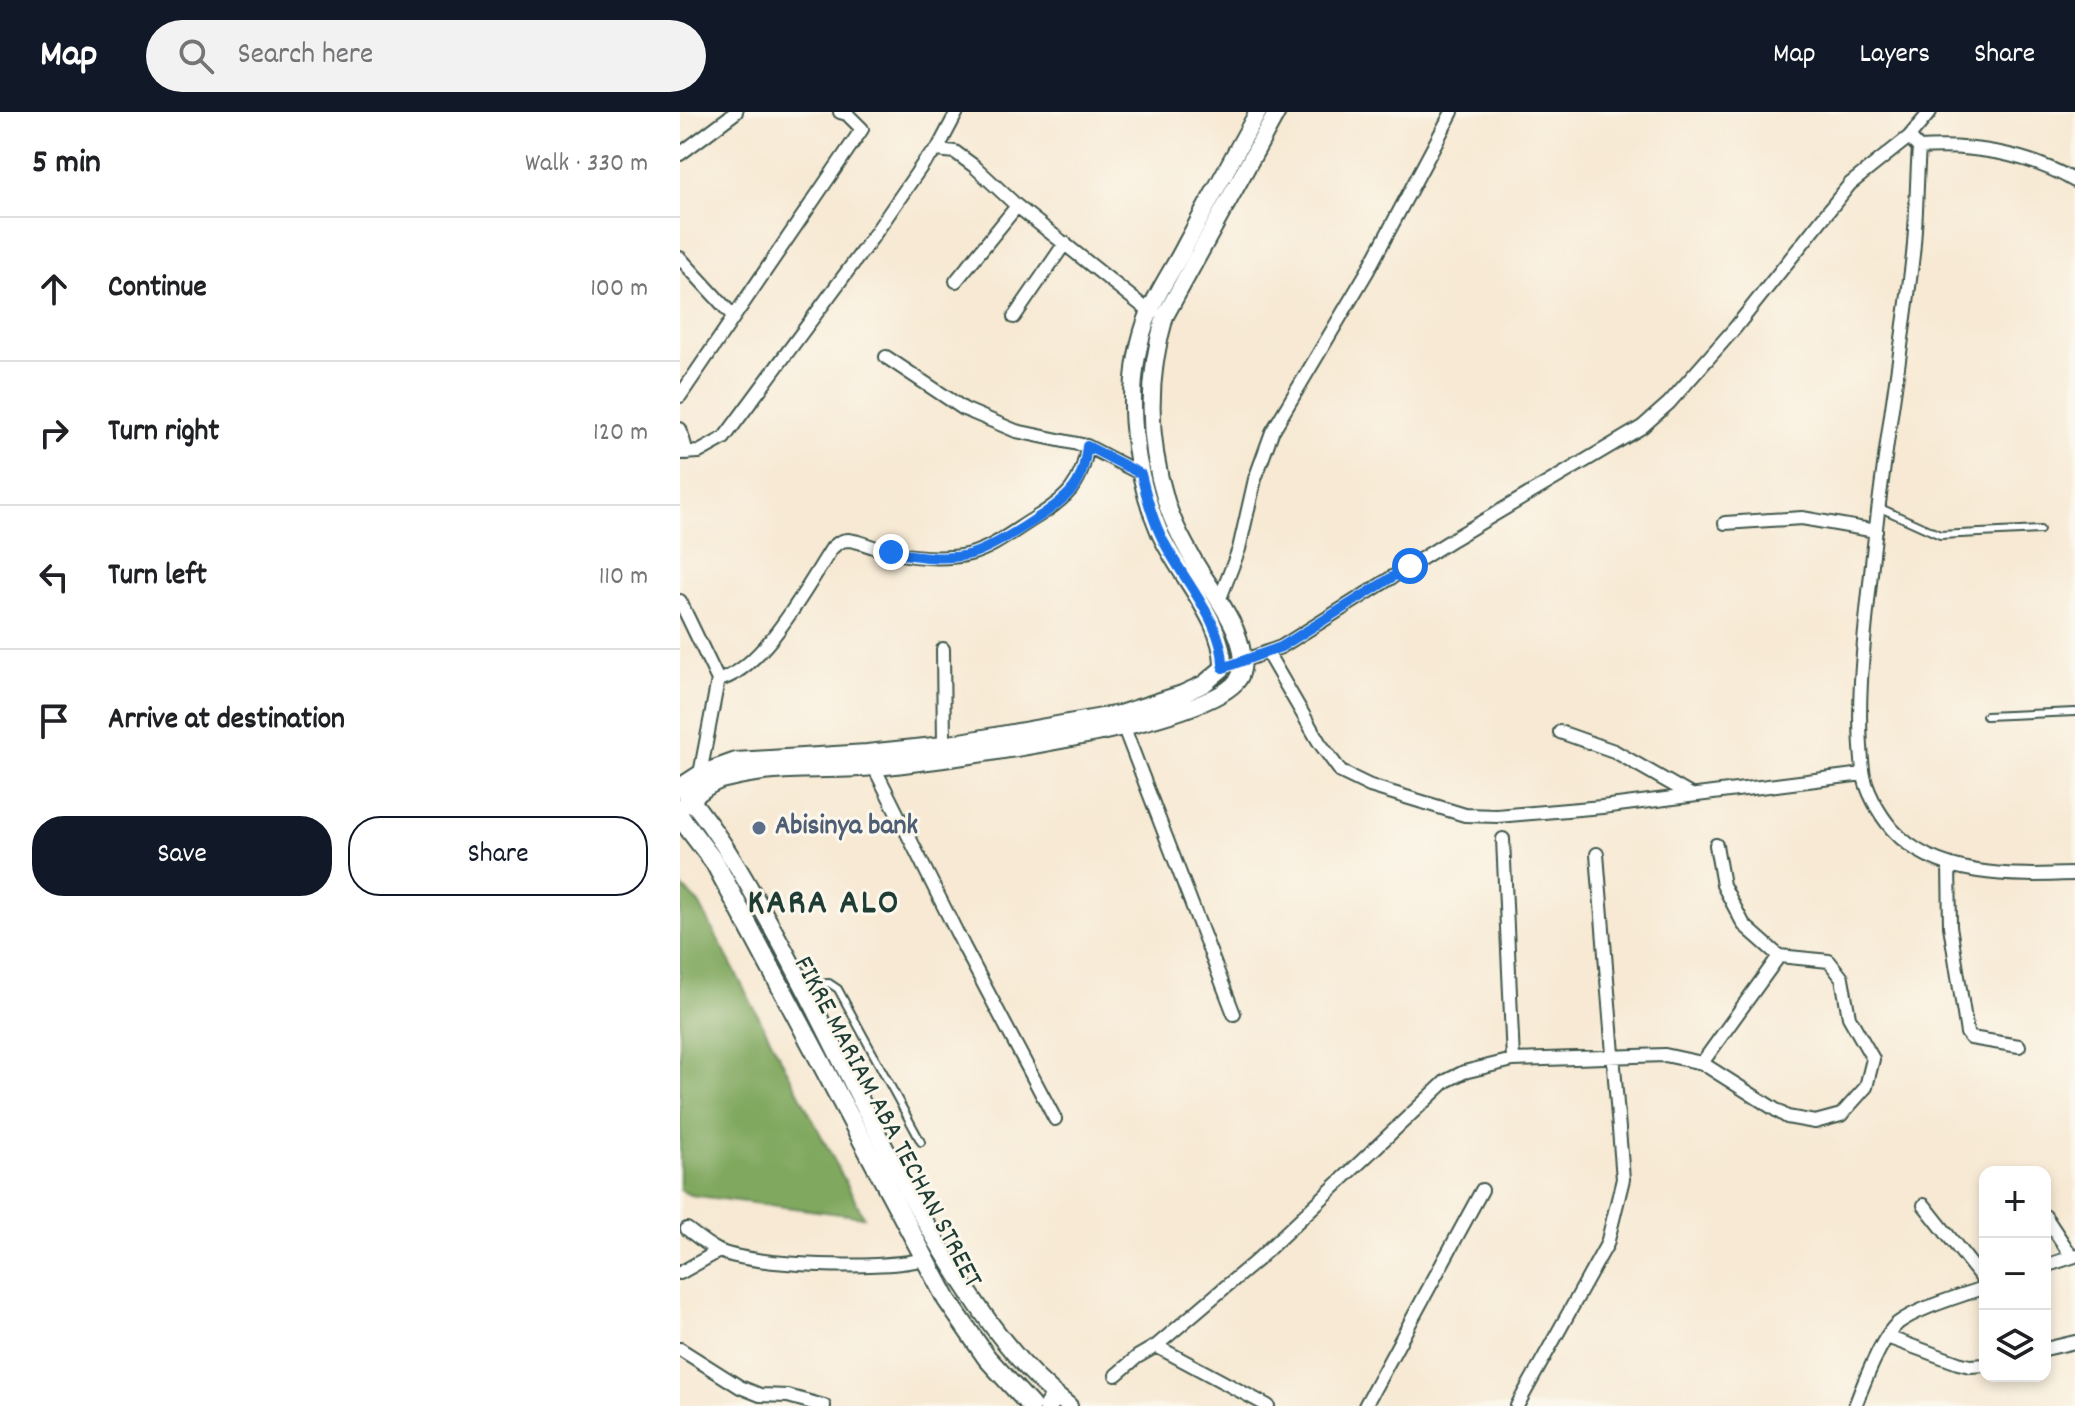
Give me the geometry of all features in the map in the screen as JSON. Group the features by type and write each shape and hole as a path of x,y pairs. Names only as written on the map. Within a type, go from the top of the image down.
{"main road":[{"path":"682,794 700,774 736,761 851,755 944,745 1119,714 1150,706 1204,684 1223,668 1224,653 1214,628 1161,536 1149,506 1133,414 1134,374 1150,312 1258,112"},
{"path":"682,794 721,779 742,775 949,759 1124,728 1196,704 1231,688 1240,676 1242,663 1231,620 1195,564 1166,501 1150,414 1154,362 1165,316 1277,112"},
{"path":"682,794 750,887 918,1212 975,1303 1019,1361 1057,1403"},
{"name":"FIKRE MARIAM ABA TECHAN STREET","path":"680,817 715,863 923,1259 967,1331 1031,1406"}],"street":[{"path":"680,154 736,112"},
{"path":"680,396 862,129 847,114 840,112"},
{"path":"680,429 684,453 699,452 724,438 925,161 937,150 957,112"},
{"path":"1219,601 1239,549 1255,479 1272,432 1367,272 1452,112"},
{"path":"1223,668 1268,654 1642,427 1669,403 1735,328 1850,184 1909,137 1930,112"},
{"path":"1909,137 1919,148 1913,261 1878,507 1858,702 1863,774 1875,803 1892,829 1929,856 1975,871 2075,874"},
{"path":"1919,148 1964,147 2001,153 2054,169 2075,181"},
{"path":"937,150 955,152 974,166 1017,206 1150,312"},
{"path":"956,281 1017,206"},
{"path":"1014,317 1065,243"},
{"path":"680,258 734,317"},
{"path":"886,357 964,409 1016,431 1087,446 1141,474"},
{"path":"718,680 729,678 743,668 771,638 838,542 846,540 917,556 969,554 1015,530 1070,492 1085,462 1087,446"},
{"path":"1725,523 1802,518 1876,531"},
{"path":"680,601 718,680 700,774"},
{"path":"943,649 944,745"},
{"path":"1268,654 1319,742 1341,772 1370,786 1465,815 1497,816 1863,774"},
{"path":"1124,728 1161,831 1234,1014"},
{"path":"1560,732 1614,751 1691,795"},
{"path":"874,767 1055,1119"},
{"path":"1503,839 1513,1060"},
{"path":"1116,1375 1156,1346 1256,1261 1446,1081 1464,1072 1513,1060 1665,1055 1702,1063 1787,1117 1815,1122 1841,1115 1866,1087 1873,1059 1849,1017 1842,978 1829,961 1779,956 1744,925 1723,885 1716,845"},
{"path":"1517,1406 1607,1244 1623,1179 1597,854"},
{"path":"1949,864 1950,926 1967,1033 1971,1038 2019,1046"},
{"path":"1702,1063 1779,956"},
{"path":"1365,1406 1482,1190"},
{"path":"1924,1205 1979,1276"},
{"path":"2051,1224 2074,1256 2051,1264"},
{"path":"687,1229 719,1251 757,1260 901,1263 923,1259"},
{"path":"680,1273 719,1251"},
{"path":"1855,1406 1887,1337 1897,1324 1979,1287"},
{"path":"1887,1337 1958,1363 1979,1365"},
{"path":"2051,1348 2075,1342"},
{"path":"1156,1346 1268,1406"},
{"path":"680,1349 758,1400 788,1396 824,1406"}],"lane":[{"path":"1878,507 1940,535 2040,530"},
{"path":"1986,716 2075,712"},
{"path":"803,985 829,983 838,989 921,1142"}],"green space":[{"path":"680,885 699,903 864,1217 690,1195 680,1190"}],"place":[{"name":"Abisinya bank","path":"759,828"}],"district":[{"name":"KARA ALO","path":"824,905"}],"route":[{"path":"891,552 944,557 969,554 990,545 1070,492 1085,462 1087,446 1141,474 1161,536 1214,628 1224,653 1223,668 1281,647 1410,566"}]}
